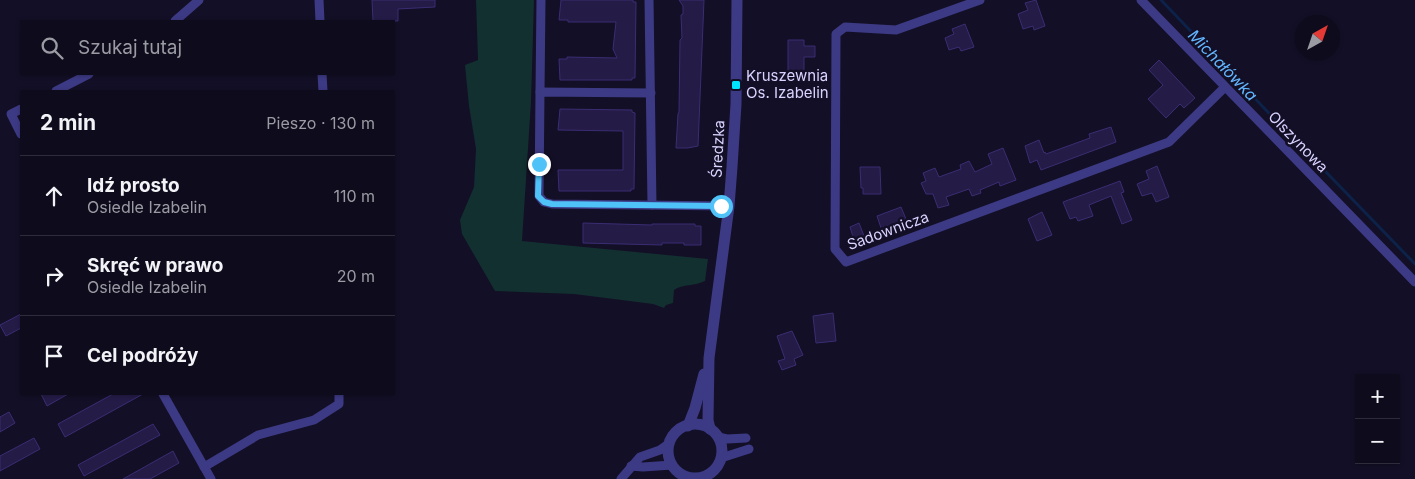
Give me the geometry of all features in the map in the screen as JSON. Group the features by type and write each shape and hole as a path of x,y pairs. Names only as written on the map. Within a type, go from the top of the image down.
{"street":[{"path":"176,20 199,0"},
{"path":"319,0 320,20"},
{"path":"541,0 538,196 544,202 552,204 729,206"},
{"path":"649,0 652,205"},
{"name":"Średzka","path":"688,426 695,408 708,358 729,206 736,104 737,0"},
{"name":"Sadownicza","path":"980,0 896,30 845,27 836,34 835,249 846,262 1169,142 1225,87"},
{"name":"Olszynowa","path":"1141,0 1415,282"},
{"path":"58,90 87,75"},
{"path":"322,75 323,90"},
{"path":"540,92 651,93"},
{"path":"20,110 11,114 20,132"},
{"name":"Średzka","path":"708,358 708,420 714,433"},
{"path":"164,395 211,479"},
{"path":"204,467 258,435 314,420 339,404 338,395"},
{"path":"677,472 668,454 670,443 677,432 688,426 699,425 727,439 746,438"},
{"path":"631,466 677,472 692,478 705,477 716,468 721,458 722,448 714,433"},
{"path":"621,479 640,457 660,450 670,443"},
{"path":"721,458 748,449"}],"green space":[{"path":"476,0 534,0 531,102 522,241 708,259 705,281 674,290 673,303 666,305 664,308 653,304 574,294 495,291 462,234 460,220 474,187 476,149 465,65 478,60"}],"building":[{"path":"372,0 435,0 435,7 398,9 398,21 373,20"},
{"path":"561,0 633,0 633,2 636,2 635,78 632,78 632,80 560,80 559,59 567,59 567,57 617,58 613,49 616,22 568,22 568,20 559,20"},
{"path":"679,0 704,0 698,146 688,148 676,148 679,112 680,40 682,38 681,15 683,14 683,6"},
{"path":"1036,0 1045,26 1034,30 1033,26 1023,29 1018,14 1028,10 1025,3"},
{"path":"965,24 974,47 961,51 959,47 949,50 945,38 954,34 952,29"},
{"path":"788,40 804,40 804,46 815,46 815,57 804,57 804,71 788,71"},
{"path":"1159,60 1195,98 1184,108 1180,104 1166,118 1148,99 1163,85 1149,70"},
{"path":"560,109 632,110 635,113 634,189 631,189 631,191 559,191 558,170 623,170 623,131 558,130"},
{"path":"1111,127 1116,142 1041,170 1037,160 1030,163 1025,146 1039,140 1046,154 1090,138 1089,134"},
{"path":"1003,148 1016,180 1000,186 999,182 980,190 981,193 972,196 969,189 946,197 949,205 938,208 933,194 926,194 921,183 926,181 923,173 935,168 939,177 961,169 960,165 969,161 975,172 992,164 988,154"},
{"path":"1157,166 1169,197 1156,202 1152,193 1142,196 1137,184 1149,179 1146,171"},
{"path":"860,167 880,167 881,194 863,194"},
{"path":"1120,181 1124,192 1121,193 1132,220 1122,224 1111,196 1089,205 1093,216 1078,221 1076,217 1070,219 1063,202"},
{"path":"901,207 906,219 881,228 877,216"},
{"path":"1042,212 1052,235 1037,241 1028,219"},
{"path":"583,223 695,224 695,226 701,226 701,245 684,245 684,243 662,243 662,245 583,243"},
{"path":"859,223 864,236 854,240 850,227"},
{"path":"833,313 836,341 816,343 813,316"},
{"path":"20,315 20,329 6,336 0,325"},
{"path":"792,331 803,355 794,359 796,365 782,370 778,361 785,359 777,336"},
{"path":"42,395 66,395 47,406"},
{"path":"111,395 141,395 65,437 58,424"},
{"path":"9,412 15,423 0,432 0,417"},
{"path":"153,424 160,435 84,476 78,465"},
{"path":"34,438 40,449 0,471 0,456"},
{"path":"173,451 179,463 150,479 123,479"}],"waterway":[{"name":"Michałówka","path":"1161,0 1285,130"},
{"name":"Michałówka","path":"1296,141 1415,264"}],"place":[{"name":"Kruszewnia Os. Izabelin","path":"736,85"}],"route":[{"path":"539,164 538,196 544,202 552,204 721,206"}]}
